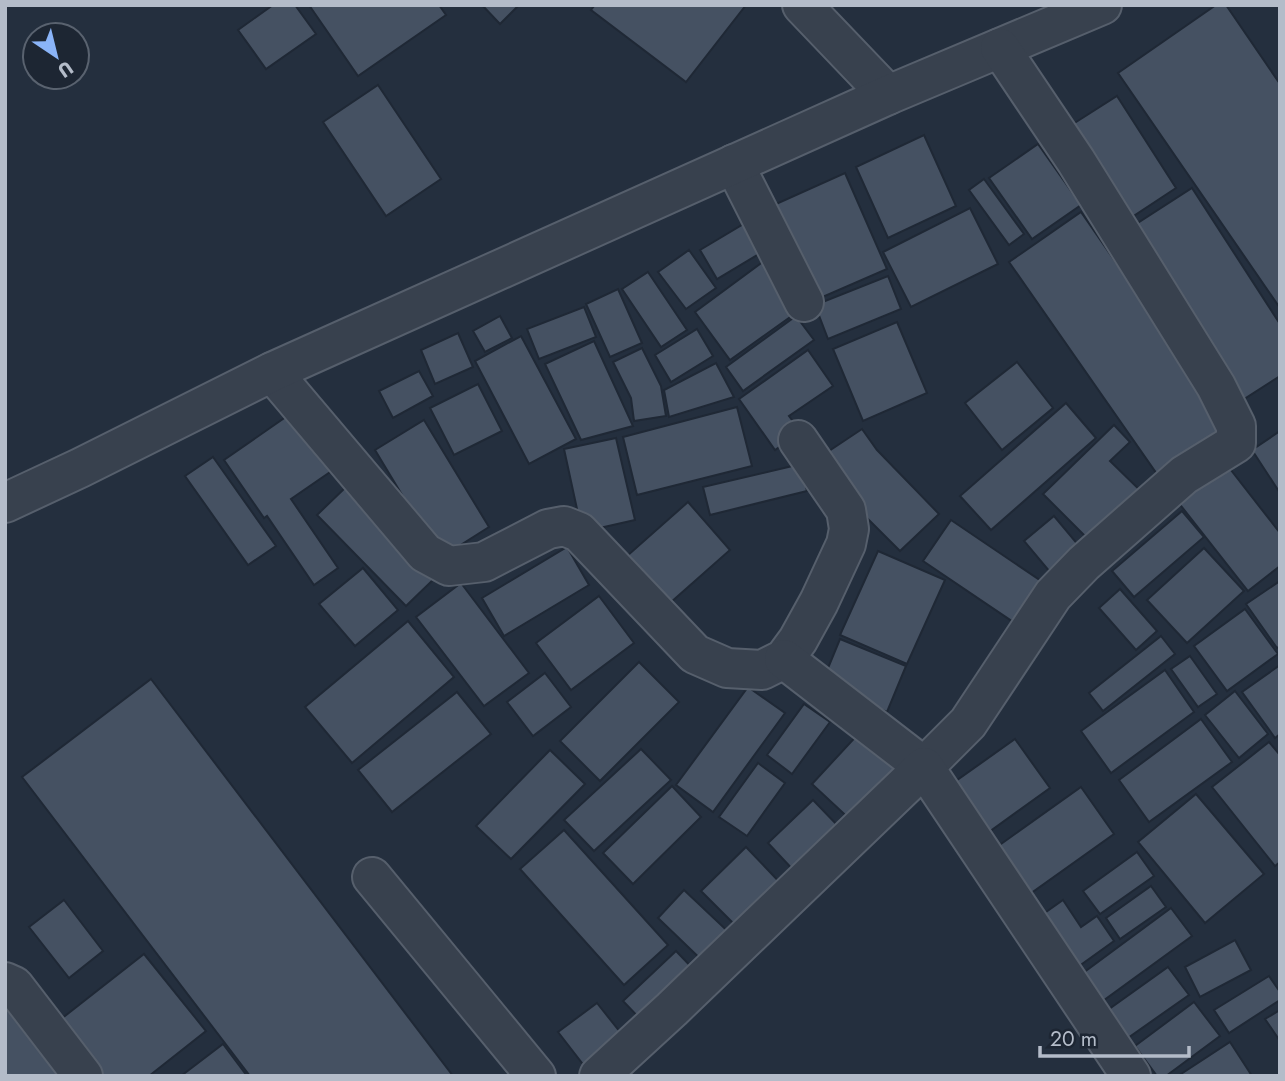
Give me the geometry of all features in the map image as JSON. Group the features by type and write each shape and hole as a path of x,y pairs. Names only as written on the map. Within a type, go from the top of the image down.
{"street":[{"path":"802,5 888,95"},
{"path":"5,503 271,372 888,95 1102,5"},
{"path":"599,1076 968,723 1053,595 1084,563 1184,475 1236,443 1236,426 1216,386 1076,160 1000,48"},
{"path":"734,164 804,302"},
{"path":"271,372 425,553 449,566 484,562 548,529 564,526 579,532 695,654 727,668 762,670 784,659 819,603 846,544 849,529 846,510 798,440"},
{"path":"784,659 923,767 1130,1076"},
{"path":"372,877 536,1076"},
{"path":"5,982 14,986 83,1076"}],"building":[{"path":"273,5 295,5 316,34 266,69 238,30"},
{"path":"309,5 439,5 446,15 358,76"},
{"path":"482,5 519,5 500,24"},
{"path":"595,5 746,5 686,82 591,10"},
{"path":"1216,5 1226,5 1280,84 1280,308 1118,73"},
{"path":"378,85 441,179 386,216 323,122"},
{"path":"1117,96 1176,188 1132,217 1073,124"},
{"path":"924,135 956,206 888,238 856,167"},
{"path":"1038,144 1081,205 1032,239 989,178"},
{"path":"845,173 887,269 818,299 776,204"},
{"path":"984,179 1024,234 1009,245 969,190"},
{"path":"1192,188 1280,324 1280,376 1241,401 1130,228"},
{"path":"970,208 998,264 911,307 883,252"},
{"path":"1081,212 1228,424 1157,474 1009,262"},
{"path":"757,216 774,245 717,279 700,250"},
{"path":"689,250 716,288 686,309 658,272"},
{"path":"764,261 800,310 730,360 695,312"},
{"path":"648,272 687,330 661,347 622,289"},
{"path":"888,276 901,309 828,339 815,305"},
{"path":"618,289 642,343 610,357 586,304"},
{"path":"584,307 596,337 539,359 527,329"},
{"path":"500,316 512,338 485,352 473,331"},
{"path":"796,316 814,340 743,391 726,367"},
{"path":"897,322 927,393 863,421 833,349"},
{"path":"697,329 713,356 671,382 655,355"},
{"path":"458,333 473,367 435,384 421,350"},
{"path":"521,336 576,439 529,464 475,361"},
{"path":"594,341 633,426 581,440 545,364"},
{"path":"642,348 661,386 666,416 634,421 631,398 613,362"},
{"path":"808,350 833,386 789,416 801,432 775,450 739,399"},
{"path":"1017,362 1053,408 1002,450 965,403"},
{"path":"716,363 734,397 669,417 664,390"},
{"path":"419,371 433,396 393,418 379,391"},
{"path":"478,384 502,431 454,455 430,408"},
{"path":"1066,403 1096,438 991,530 960,496"},
{"path":"737,407 752,466 637,495 623,437"},
{"path":"293,412 333,470 291,499 338,568 314,585 267,516 264,518 224,460"},
{"path":"424,420 489,527 440,558 375,450"},
{"path":"1114,425 1130,442 1110,461 1148,498 1097,548 1043,494"},
{"path":"862,429 877,450 939,514 900,551 834,485 817,459"},
{"path":"1280,431 1280,493 1252,450"},
{"path":"616,438 635,520 582,532 564,449"},
{"path":"213,457 276,546 248,565 185,476"},
{"path":"801,464 807,491 710,515 703,487"},
{"path":"1227,465 1280,533 1280,566 1248,591 1178,502"},
{"path":"348,485 437,576 406,606 317,515"},
{"path":"688,502 730,550 670,603 627,556"},
{"path":"1182,511 1204,537 1134,597 1112,571"},
{"path":"1054,516 1085,553 1055,578 1024,541"},
{"path":"951,520 1050,587 1022,628 923,561"},
{"path":"567,547 589,585 504,636 482,598"},
{"path":"1204,548 1244,591 1187,643 1147,600"},
{"path":"878,551 945,580 907,664 840,635"},
{"path":"363,568 398,610 355,646 319,604"},
{"path":"1280,581 1280,646 1277,648 1246,604"},
{"path":"461,583 529,673 484,706 416,617"},
{"path":"1120,589 1157,631 1136,650 1099,608"},
{"path":"599,596 634,643 571,690 536,643"},
{"path":"1245,609 1278,654 1227,691 1194,646"},
{"path":"408,621 454,677 352,763 305,707"},
{"path":"1161,636 1175,654 1103,711 1089,693"},
{"path":"840,639 906,666 887,712 821,685"},
{"path":"1190,656 1217,694 1198,707 1171,669"},
{"path":"639,662 679,702 600,781 560,741"},
{"path":"1280,665 1280,734 1275,738 1242,692"},
{"path":"1165,670 1194,712 1111,773 1081,731"},
{"path":"545,673 571,707 533,736 507,702"},
{"path":"151,679 453,1076 250,1076 22,777"},
{"path":"748,687 785,713 713,812 676,785"},
{"path":"1235,691 1268,734 1239,758 1205,715"},
{"path":"457,692 491,734 392,812 358,770"},
{"path":"804,704 830,722 792,774 767,755"},
{"path":"1201,719 1232,762 1149,822 1119,780"},
{"path":"861,731 905,772 856,825 812,784"},
{"path":"1015,739 1050,788 982,837 946,788"},
{"path":"1269,742 1280,755 1280,862 1275,866 1212,787"},
{"path":"641,749 671,780 594,851 564,820"},
{"path":"550,750 585,784 511,859 476,826"},
{"path":"758,763 785,783 747,836 719,817"},
{"path":"672,786 701,817 633,884 603,853"},
{"path":"1081,787 1114,834 1027,896 994,849"},
{"path":"1196,794 1264,874 1205,923 1138,842"},
{"path":"813,800 842,830 796,873 768,843"},
{"path":"564,830 668,945 624,985 520,869"},
{"path":"746,847 787,890 743,933 701,891"},
{"path":"1137,852 1154,876 1100,914 1083,891"},
{"path":"1151,886 1166,907 1120,939 1106,918"},
{"path":"684,890 737,940 710,968 658,918"},
{"path":"64,900 103,951 69,978 29,927"},
{"path":"1063,900 1081,927 1097,916 1114,941 1075,969 1039,917"},
{"path":"1171,908 1192,936 1100,1003 1079,976"},
{"path":"1235,940 1251,970 1200,997 1185,967"},
{"path":"676,951 700,976 646,1025 623,1001"},
{"path":"144,954 206,1031 149,1076 98,1076 56,1023"},
{"path":"1168,967 1189,995 1125,1040 1105,1012"},
{"path":"1269,976 1280,992 1280,1000 1229,1033 1214,1010"},
{"path":"5,986 65,1076 5,1076"},
{"path":"1194,1002 1220,1036 1166,1076 1157,1076 1135,1046"},
{"path":"597,1003 628,1042 589,1072 558,1032"},
{"path":"1280,1010 1280,1041 1265,1019"},
{"path":"1230,1042 1252,1076 1178,1076"},
{"path":"223,1044 247,1076 181,1076"}]}
